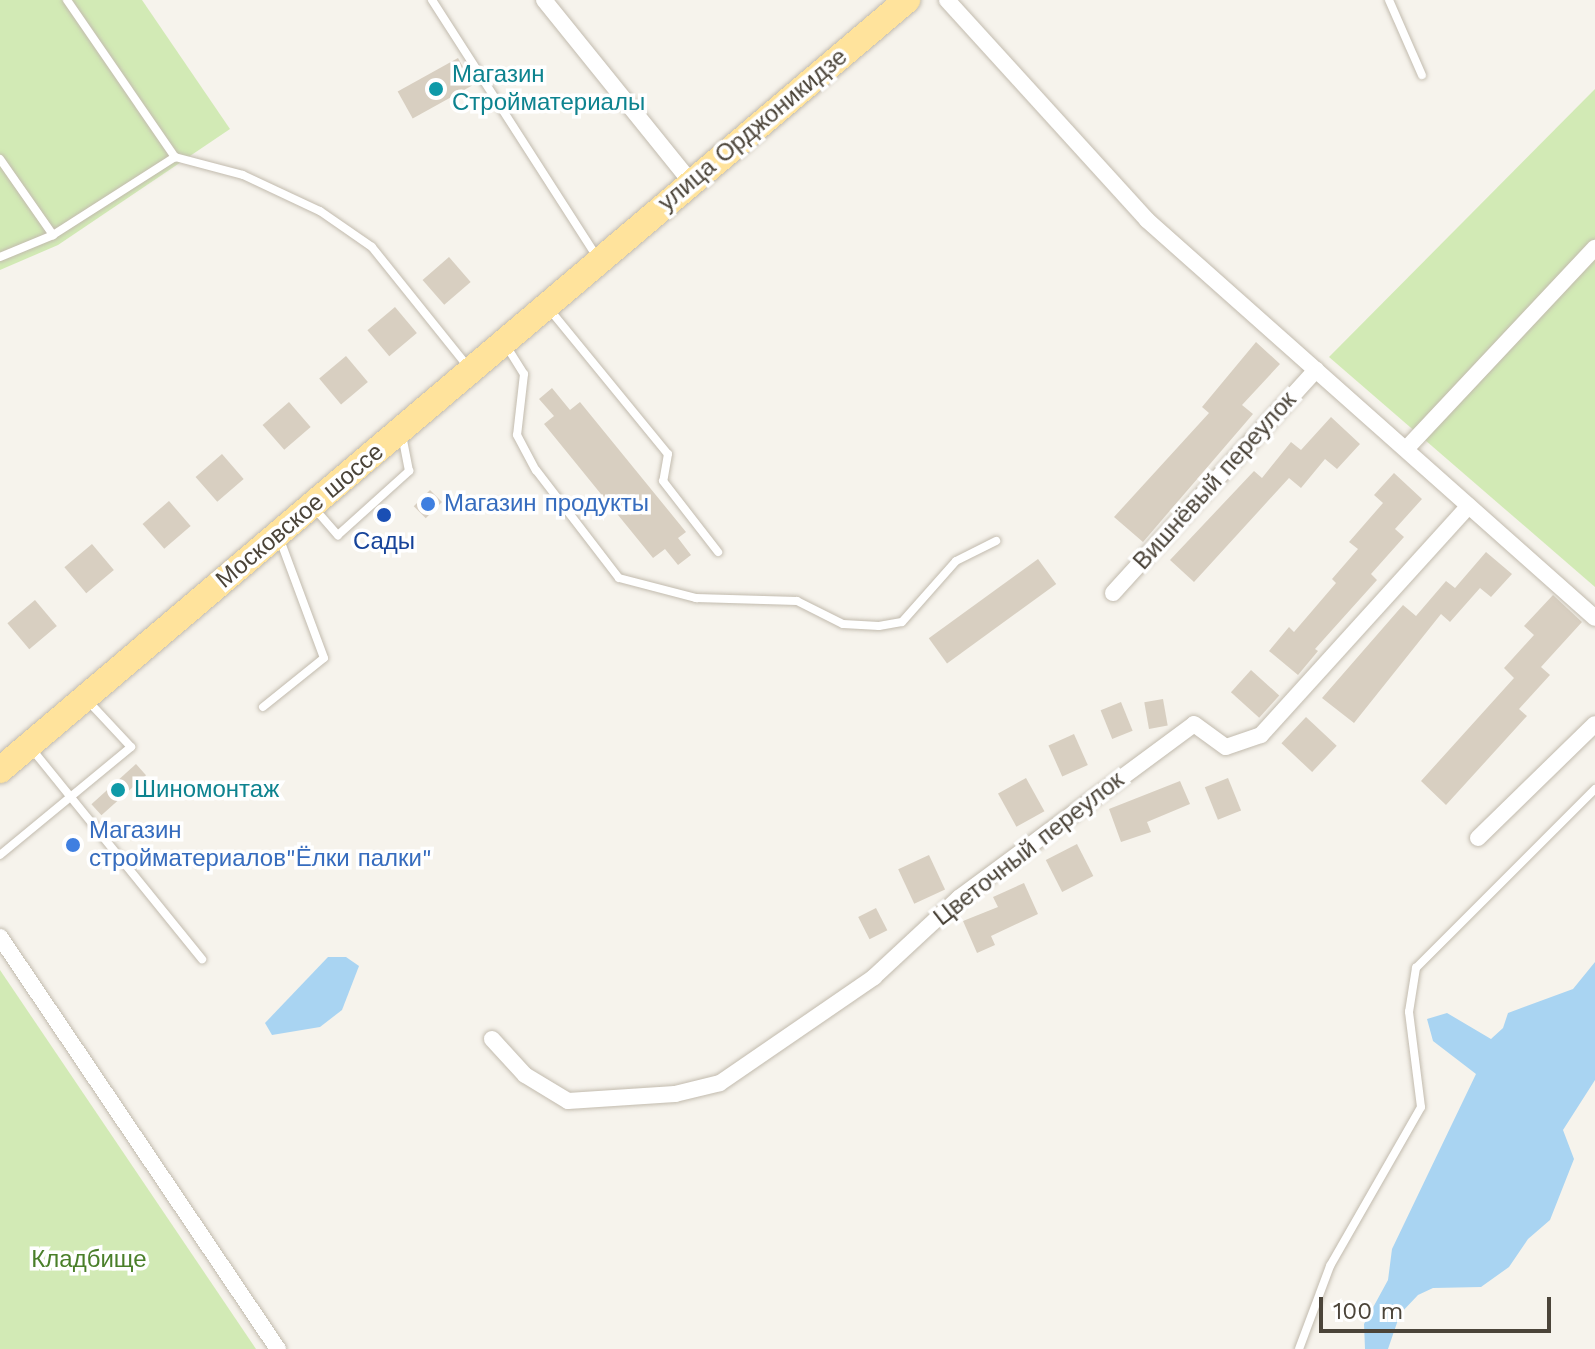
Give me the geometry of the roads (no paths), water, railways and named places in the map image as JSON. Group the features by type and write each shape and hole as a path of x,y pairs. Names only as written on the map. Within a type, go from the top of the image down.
{"main road":[{"name":"улица Орджоникидзе","path":"600,261 907,0"},
{"name":"Московское шоссе","path":"0,770 600,261"}],"street":[{"path":"544,0 691,182"},
{"path":"947,0 1147,220 1595,618"},
{"path":"1406,449 1595,248"},
{"name":"Вишнёвый переулок","path":"1113,593 1316,370"},
{"name":"Цветочный переулок","path":"492,1039 525,1075 568,1101 675,1094 720,1083 874,977 959,898 1194,724 1226,747 1261,735 1469,506"},
{"path":"1478,838 1595,724"},
{"path":"0,937 278,1349"}],"lane":[{"path":"67,0 175,157 243,175 320,211 372,247 471,371"},
{"path":"432,0 600,261"},
{"path":"1389,0 1422,75"},
{"path":"0,257 53,235 175,157"},
{"path":"0,159 53,235"},
{"path":"547,306 668,454 663,481 718,552"},
{"path":"504,343 524,374 517,435 536,470 619,578 696,598 797,601 843,624 879,626 902,622 956,561 996,541"},
{"path":"312,506 338,535 409,471 401,430"},
{"path":"263,707 324,658 278,534"},
{"path":"0,855 131,747 85,697"},
{"path":"29,745 202,959"},
{"path":"1299,1349 1330,1266 1421,1107 1409,1012 1416,968 1595,789"}],"water":[{"path":"328,957 346,957 359,966 342,1010 320,1027 272,1035 265,1023"},
{"path":"1595,962 1595,1080 1563,1130 1574,1159 1550,1220 1528,1239 1509,1267 1481,1287 1433,1288 1418,1295 1400,1314 1388,1349 1365,1349 1364,1324 1388,1280 1392,1249 1476,1074 1433,1041 1427,1019 1447,1013 1491,1039 1503,1028 1508,1013 1573,989"}],"place":[{"name":"Магазин Стройматериалы","path":"436,89"},
{"name":"Магазин продукты","path":"428,504"},
{"name":"Сады","path":"384,515"},
{"name":"Шиномонтаж","path":"118,790"},
{"name":"Магазин стройматериалов\"Ёлки палки\"","path":"73,845"}],"park label":[{"name":"Кладбище","path":"89,1260"}]}
